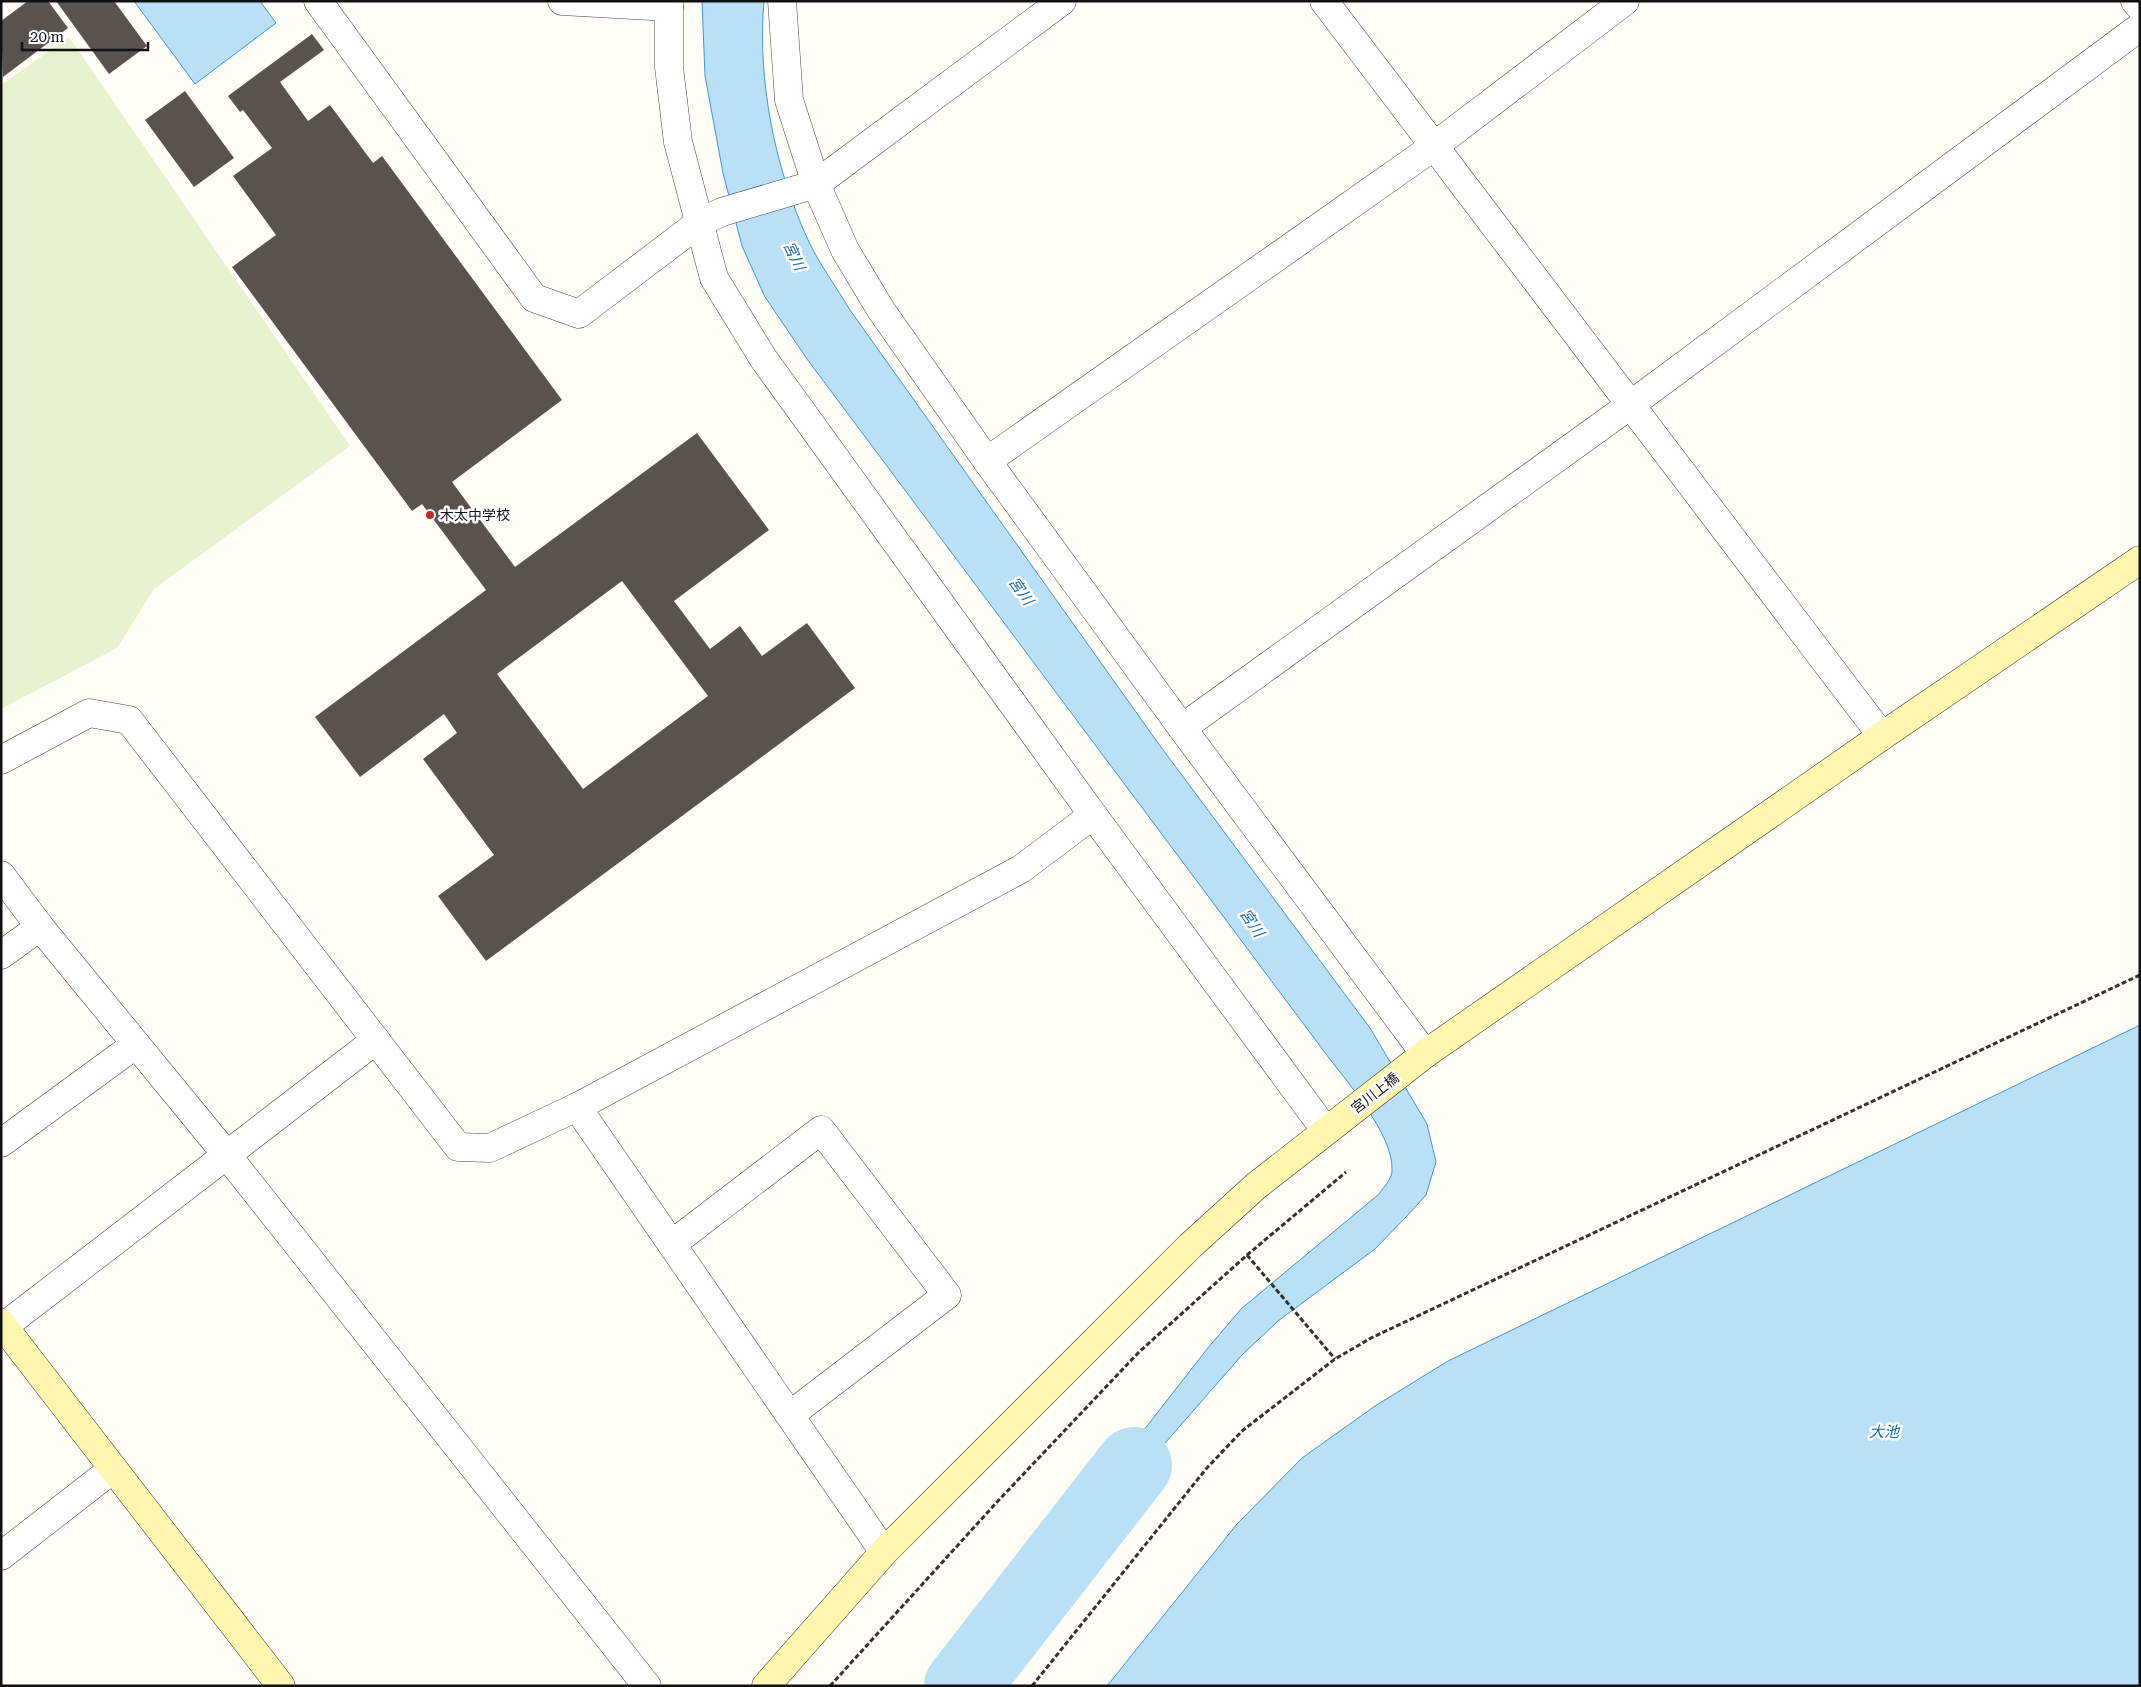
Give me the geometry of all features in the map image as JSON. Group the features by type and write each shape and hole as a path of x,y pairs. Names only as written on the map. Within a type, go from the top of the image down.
{"street":[{"path":"318,1 534,298 579,314 711,218 808,186 1062,1"},
{"path":"562,1 669,4 669,68 678,142 711,218 714,278 763,358 1094,815 1334,1126"},
{"path":"782,1 789,100 808,186 845,250 881,310 987,461 1182,728 1417,1060"},
{"path":"1324,1 1629,406 1882,736"},
{"path":"987,461 1434,147 1625,1"},
{"path":"2135,1 2140,7"},
{"path":"1182,728 1629,406 2140,27"},
{"name":"宮川上橋","path":"766,1686 884,1552 1190,1246 1256,1186 1417,1060 1882,736 2140,560"},
{"path":"1,760 89,713 129,720 458,1147 490,1148 577,1107 1021,868 1094,815"},
{"path":"1,874 40,927 226,1154 647,1686"},
{"path":"1,955 40,927"},
{"path":"273,1683 113,1468 2,1325 376,1040"},
{"path":"1,1143 135,1045"},
{"path":"577,1107 884,1552"},
{"path":"672,1244 821,1130 948,1295 790,1416"},
{"path":"1,1556 113,1468"}],"path":[{"path":"1032,1686 1206,1469 1242,1431 1336,1359 1371,1338 2140,975"},
{"path":"830,1686 997,1502 1139,1352 1247,1255 1346,1172"},
{"path":"1247,1255 1336,1359"}],"green space":[{"path":"69,37 350,446 154,589 117,648 1,709 1,85"}],"water":[{"path":"134,1 260,1 276,23 195,84"},
{"name":"宮川","path":"702,1 764,1 763,62 771,124 778,155 797,214 818,259 850,310 1158,743 1370,1028 1427,1124 1436,1162 1426,1195 1375,1249 1278,1321 1242,1355 1159,1450 1078,1556 1059,1539 1207,1349 1241,1309 1379,1194 1392,1174 1391,1156 1377,1124 1355,1092 807,359 765,297 742,246 723,173 705,76"},
{"name":"大池","path":"2140,1025 2140,1686 1107,1686 1237,1524 1302,1458 1375,1406 1448,1361"}],"building":[{"path":"28,1 48,1 68,28 3,77 1,21"},
{"path":"56,1 114,1 147,46 109,74"},
{"path":"312,34 324,50 280,82 308,121 330,105 373,163 382,156 562,400 452,482 515,567 697,433 769,530 674,601 710,649 740,626 762,656 807,623 855,688 486,961 438,896 494,855 423,759 457,733 444,714 360,777 315,717 486,590 422,504 412,511 232,267 276,235 233,176 272,148 243,110 240,112 228,96","holes":["622,581 708,696 583,789 497,674"]},
{"path":"185,91 234,158 194,187 145,120"}],"waterway":[{"path":"962,1686 1134,1465"}],"place":[{"name":"木太中学校","path":"430,515"}]}
